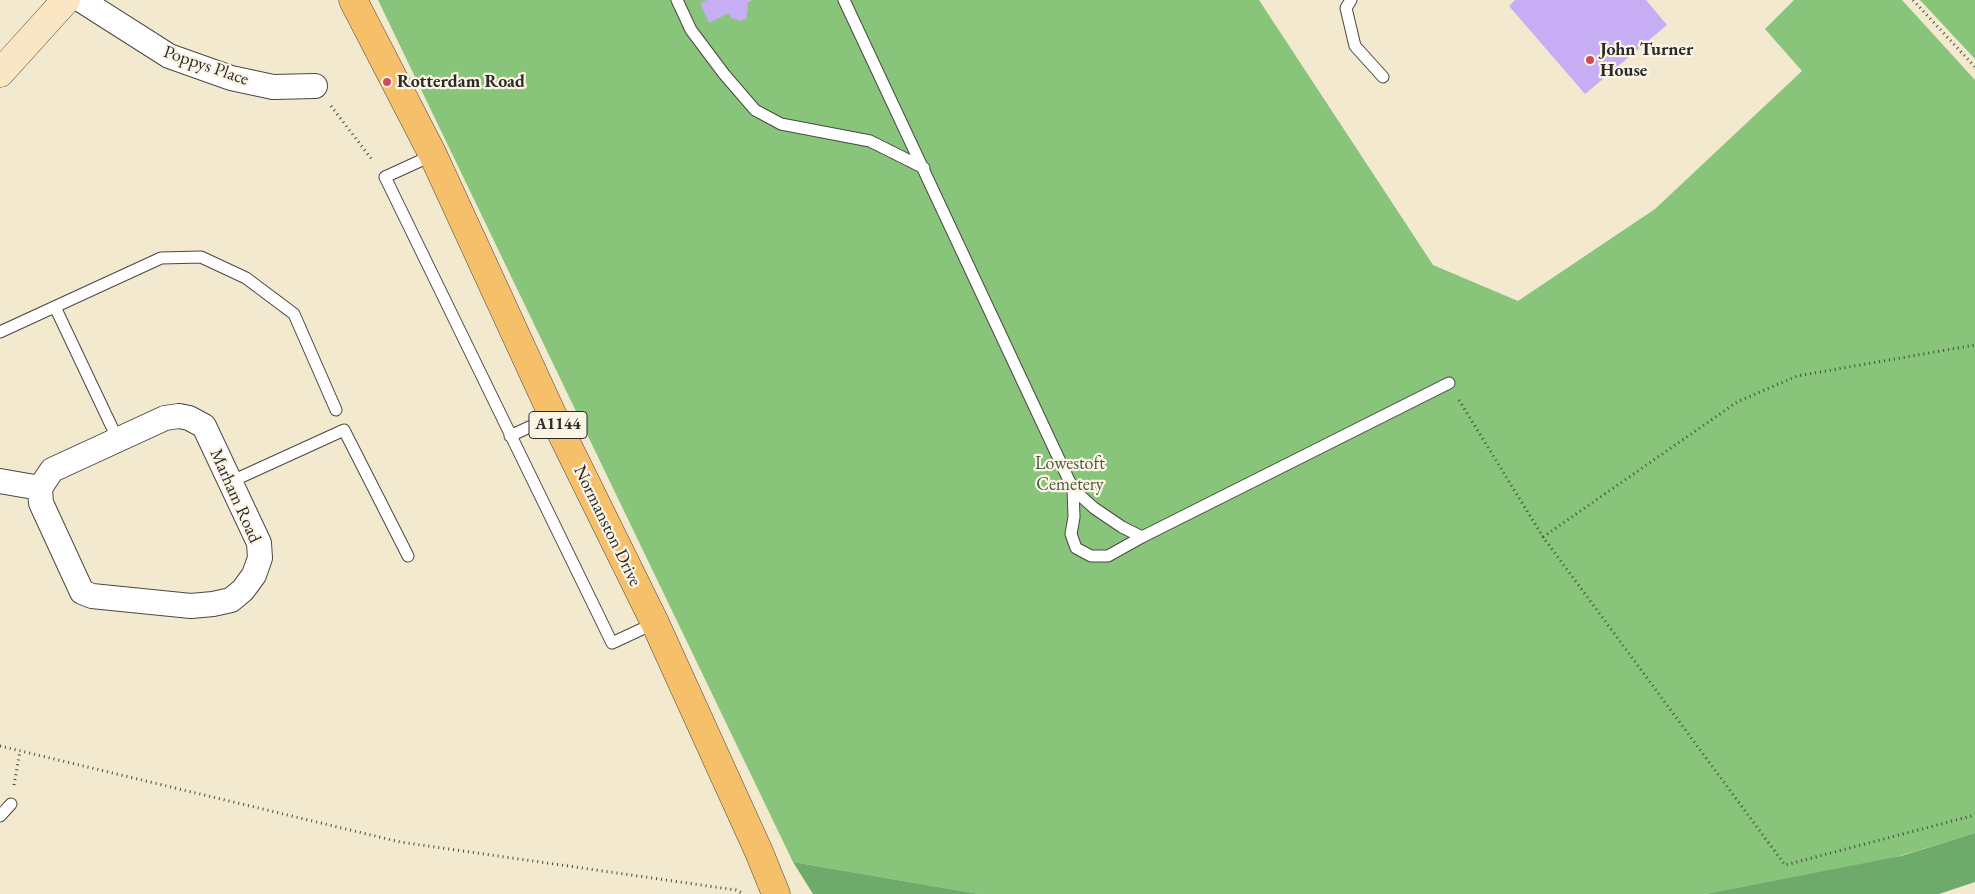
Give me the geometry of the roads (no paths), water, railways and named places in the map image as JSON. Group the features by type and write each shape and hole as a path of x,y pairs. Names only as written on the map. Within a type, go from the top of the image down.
{"main road":[{"name":"Normanston Drive","path":"353,0 433,155 553,416 655,623 759,852 776,894"}],"street":[{"path":"0,73 66,0"},
{"name":"Poppys Place","path":"81,0 169,56 231,78 273,87 315,86"},
{"name":"Marham Road","path":"179,416 189,418 204,426 259,543 260,558 254,576 243,590 231,600 191,606 92,596 82,592 41,504 40,488 52,470 118,440 165,418 179,416"},
{"path":"0,481 40,488"}],"lane":[{"path":"677,0 691,30 724,74 755,110 782,124 870,141 924,168"},
{"path":"844,0 1073,489 1074,518 1071,534 1076,548 1091,556 1108,556 1142,537 1449,383"},
{"path":"1351,0 1346,8 1355,46 1383,78"},
{"path":"433,155 385,178 612,643 655,623"},
{"path":"0,332 161,258 201,257 246,278 294,314 336,410"},
{"path":"54,307 118,440"},
{"path":"510,436 553,416"},
{"path":"230,482 344,430 408,556"},
{"path":"1073,489 1094,508 1122,527 1142,537"},
{"path":"0,816 11,804"}],"place":[{"name":"John Turner House","path":"1590,60"},
{"name":"Rotterdam Road","path":"387,82"}],"park label":[{"name":"Lowestoft Cemetery","path":"1070,474"}]}
